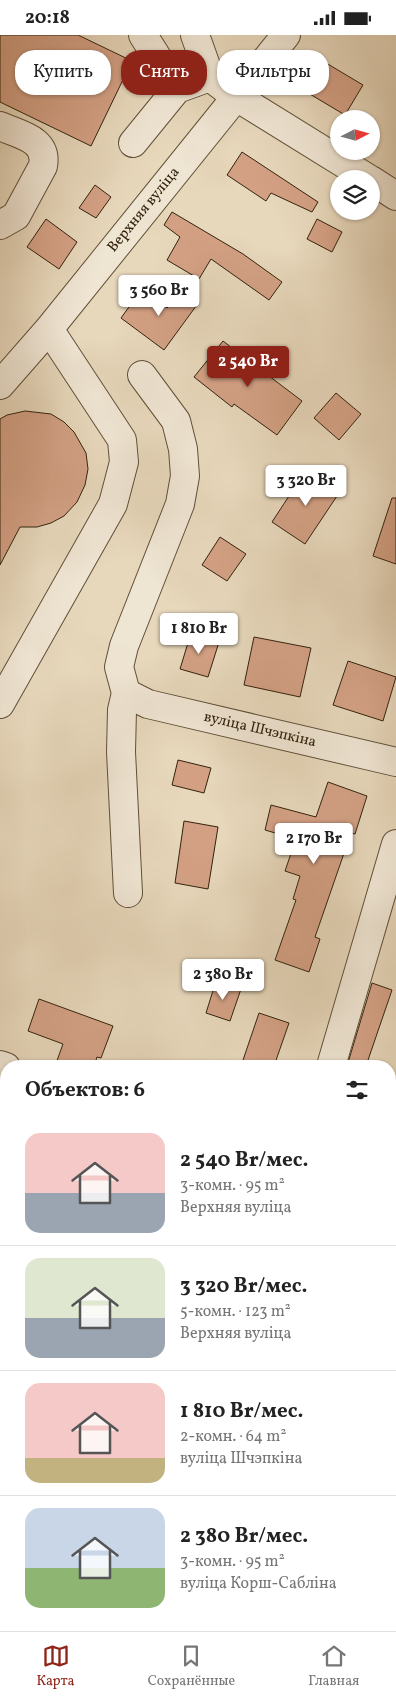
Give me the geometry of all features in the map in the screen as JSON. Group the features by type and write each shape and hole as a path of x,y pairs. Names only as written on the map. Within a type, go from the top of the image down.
{"street":[{"path":"143,35 152,50"},
{"path":"195,35 210,77 236,96 355,170"},
{"name":"Верхняя вуліца","path":"0,385 49,329 286,35"},
{"path":"134,143 172,95"},
{"path":"0,126 37,143 43,149 45,157 43,166 16,216 0,225"},
{"path":"380,185 396,195"},
{"path":"0,704 113,504 124,462 122,440 49,329"},
{"path":"128,893 121,752 122,710 126,693 119,667 124,646 180,504 185,477 183,449 176,421 142,375"},
{"name":"вуліца Шчэпкіна","path":"126,693 148,704 396,762"},
{"path":"333,1060 396,844"}],"building":[{"path":"0,35 78,35 109,50 15,50 15,95 111,95 111,51 121,56 121,84 91,146 0,102"},
{"path":"329,65 363,85 348,110 337,110 311,95 329,95"},
{"path":"242,152 318,202 312,212 271,193 266,201 227,175"},
{"path":"95,185 111,197 96,218 79,208"},
{"path":"172,212 243,254 282,282 269,300 211,259 199,279 167,260 180,237 164,225"},
{"path":"46,219 77,242 59,269 27,247"},
{"path":"317,219 342,232 332,252 307,239"},
{"path":"142,289 167,308 186,289 199,302 164,350 121,318"},
{"path":"223,341 302,401 277,435 234,404 232,407 194,377"},
{"path":"336,393 361,414 339,440 314,418"},
{"path":"25,411 51,414 64,422 74,432 86,453 88,469 85,485 77,502 64,516 51,523 37,527 20,527 0,565 0,419 7,415"},
{"path":"306,470 339,493 305,544 272,522"},
{"path":"392,498 396,498 396,564 373,556"},
{"path":"220,537 246,554 227,581 202,565"},
{"path":"191,633 219,642 208,677 180,669"},
{"path":"254,637 311,648 300,697 244,685"},
{"path":"348,661 396,677 383,721 333,705"},
{"path":"178,760 211,768 204,793 172,785"},
{"path":"328,782 367,796 355,834 351,833 315,937 320,939 309,972 275,960 296,900 293,899 300,876 285,871 296,839 265,830 271,805 316,817"},
{"path":"184,821 218,827 208,889 175,883"},
{"path":"216,981 241,989 230,1021 206,1013"},
{"path":"372,983 392,990 368,1060 349,1060"},
{"path":"39,999 113,1026 101,1058 97,1057 96,1060 57,1060 63,1044 28,1031"},
{"path":"259,1013 289,1023 276,1060 243,1060"}]}
